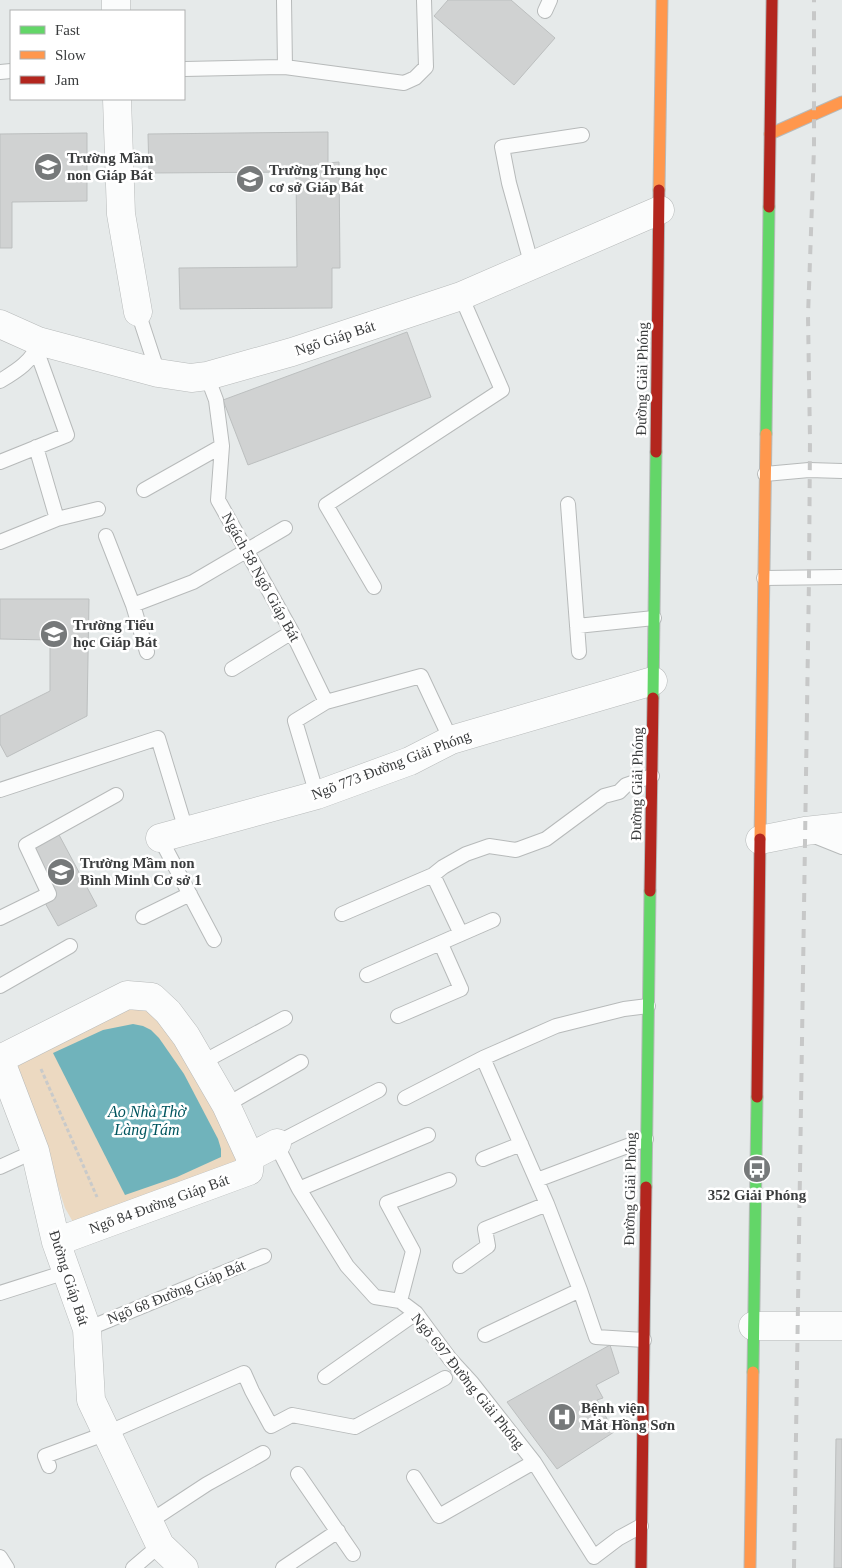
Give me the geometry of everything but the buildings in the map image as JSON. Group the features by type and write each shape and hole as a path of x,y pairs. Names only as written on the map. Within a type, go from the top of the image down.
{"main road":[{"name":"Đường Giải Phóng","path":"641,1568 662,0"},
{"path":"750,1568 772,0"},
{"path":"770,134 842,102"}],"street":[{"path":"117,100 121,214 138,312"},
{"name":"Ngõ Giáp Bát","path":"0,324 37,345 158,373 191,378 207,376 292,352 461,296 660,210"},
{"name":"Ngõ 773 Đường Giải Phóng","path":"160,838 317,795 410,761 451,740 653,681"},
{"path":"760,840 805,831 842,827"},
{"path":"0,1059 126,995 152,996 168,1012 186,1036 226,1105 250,1157 277,1143"},
{"name":"Đường Giáp Bát","path":"0,1059 36,1151 56,1242 87,1329 91,1400 154,1533 184,1568"},
{"name":"Ngõ 84 Đường Giáp Bát","path":"56,1242 249,1171 250,1157"},
{"path":"753,1326 842,1326"}],"lane":[{"path":"284,0 285,67"},
{"path":"185,69 285,67 404,83 415,78 426,67 424,0"},
{"path":"532,266 509,183 502,147 582,135"},
{"path":"374,587 326,505 502,390 461,296"},
{"path":"138,312 158,373"},
{"path":"0,381 18,370 37,345"},
{"path":"0,462 67,435 37,345"},
{"name":"Ngách 58 Ngõ Giáp Bát","path":"207,376 216,400 222,446 218,500 292,632 326,702"},
{"path":"144,490 222,446"},
{"path":"36,447 57,519"},
{"path":"765,474 809,470 842,471"},
{"path":"568,504 579,652"},
{"path":"0,542 57,519 98,509"},
{"path":"133,605 193,582 285,528"},
{"path":"106,536 133,605 146,652"},
{"path":"764,578 842,577"},
{"path":"577,626 654,618"},
{"path":"232,669 292,632"},
{"path":"317,795 295,721 326,702 421,676 451,740"},
{"path":"0,790 158,738 186,830"},
{"path":"342,914 433,874 451,862 474,851 489,846 516,850 546,839 604,796 619,792 626,785 652,776"},
{"path":"0,918 49,894 26,845 116,795"},
{"path":"805,831 815,837 842,847"},
{"name":"Ngõ 773 Đường Giải Phóng","path":"160,838 214,940"},
{"path":"433,874 461,934"},
{"path":"143,917 190,894"},
{"path":"367,975 493,920"},
{"path":"398,1016 462,989 441,944"},
{"path":"0,986 70,946"},
{"path":"405,1098 483,1058 556,1026 648,1006"},
{"path":"201,1063 285,1018"},
{"path":"483,1058 547,1204 596,1337 644,1340"},
{"path":"226,1105 301,1062"},
{"path":"277,1143 379,1090"},
{"path":"299,1189 428,1135"},
{"path":"537,1180 646,1139"},
{"name":"Ngõ 697 Đường Giải Phóng","path":"277,1143 299,1189 347,1266 375,1297 400,1301 416,1313 450,1359 472,1383 534,1462 594,1557 619,1538 641,1526"},
{"path":"483,1159 521,1144"},
{"path":"0,1167 36,1151"},
{"path":"400,1301 413,1251 387,1203 449,1180"},
{"path":"460,1266 488,1246 485,1229 547,1204"},
{"name":"Ngõ 68 Đường Giáp Bát","path":"87,1329 264,1256"},
{"path":"0,1293 66,1272"},
{"path":"485,1335 580,1290"},
{"path":"325,1377 416,1313"},
{"path":"48,1466 46,1456 107,1433 244,1373 271,1426 292,1415 355,1427 444,1378"},
{"path":"133,1568 154,1533 207,1484 263,1453"},
{"name":"Ngõ 697 Đường Giải Phóng","path":"414,1478 439,1516 534,1462"},
{"path":"298,1474 353,1554"},
{"path":"283,1568 338,1531"},
{"path":"0,1557 7,1568"}],"path":[{"path":"30,1043 97,1197"}],"shaded area":[{"path":"123,1002 151,1006 248,1159 73,1222 65,1208 31,1104 11,1063"}],"water":[{"name":"Ao Nhà Thờ Làng Tám","path":"133,1024 151,1030 159,1038 184,1074 218,1139 221,1157 177,1177 125,1195 53,1053 103,1030"}],"railway":[{"path":"794,1568 809,578 810,439 808,316 814,148 814,0"}],"traffic: fast":[{"path":"766,434 769,207"},
{"path":"653,698 656,452"},
{"path":"646,1187 650,891"},
{"path":"753,1372 757,1097"}],"traffic: slow":[{"path":"659,190 662,0"},
{"path":"770,134 842,102"},
{"path":"760,839 766,434"},
{"path":"750,1568 753,1372"}],"traffic: jam":[{"path":"769,207 772,0"},
{"path":"656,452 659,190"},
{"path":"650,891 653,698"},
{"path":"757,1097 760,839"},
{"path":"641,1568 646,1187"}],"place":[{"name":"Trường Mầm non Giáp Bát","path":"48,167"},
{"name":"Trường Trung học cơ sở Giáp Bát","path":"250,179"},
{"name":"Trường Tiểu học Giáp Bát","path":"54,634"},
{"name":"Trường Mầm non Bình Minh Cơ sở 1","path":"61,872"},
{"name":"352 Giải Phóng","path":"757,1169"},
{"name":"Bệnh viện Mắt Hồng Sơn","path":"562,1417"}]}
